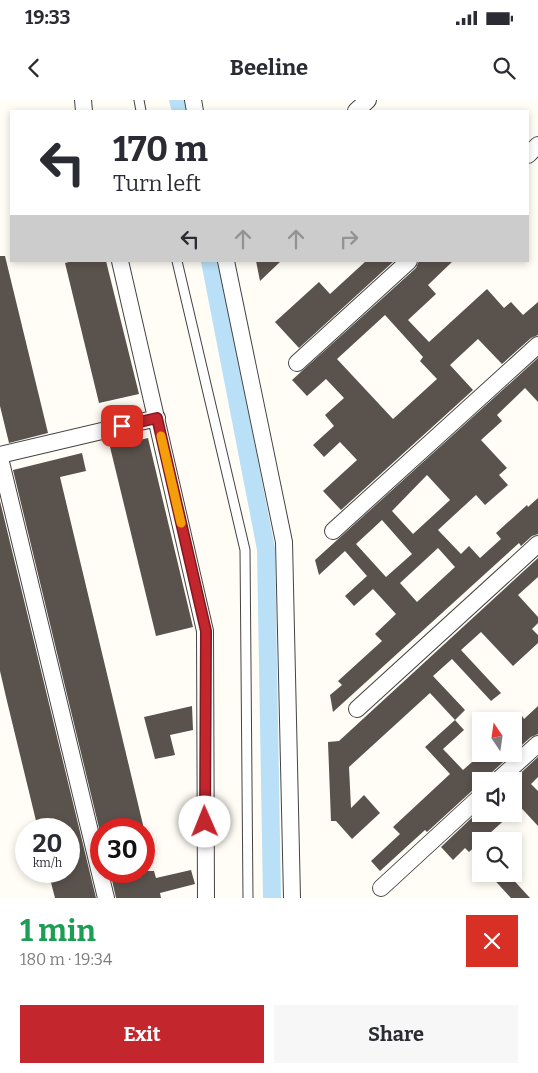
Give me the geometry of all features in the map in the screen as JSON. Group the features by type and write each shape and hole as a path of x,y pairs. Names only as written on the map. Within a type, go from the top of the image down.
{"street":[{"path":"357,110 368,100"},
{"path":"529,154 538,145"},
{"path":"120,262 206,631 206,898"},
{"path":"226,262 284,542 292,898"},
{"path":"297,363 408,262"},
{"path":"333,531 538,345"},
{"path":"106,898 0,456 157,418"},
{"path":"357,709 538,544"},
{"path":"507,772 538,744"},
{"path":"381,888 472,804"}],"lane":[{"path":"177,262 245,550 248,898"}],"building":[{"path":"0,256 5,256 48,433 9,443 0,406"},
{"path":"106,262 139,394 99,403 65,263"},
{"path":"256,262 280,262 260,281"},
{"path":"365,262 393,262 299,348 275,322 319,282 330,294"},
{"path":"419,262 452,262 428,285 436,294 408,320 429,342 487,289 504,308 511,302 523,315 538,302 538,335 531,338 502,364 478,339 450,365 473,390 341,510 323,491 357,460 340,442 324,457 313,445 334,426 325,415 344,398 326,379 307,396 292,380 416,268","holes":["385,315 423,357 420,361 437,379 393,419 337,359"]},
{"path":"538,358 538,402 525,388 497,415 502,421 481,440 507,468 499,475 508,485 485,505 476,495 438,530 461,554 469,546 480,558 501,539 496,533 527,505 528,507 538,498 538,534 532,536 521,546 519,543 333,712 330,695 342,685 338,681 382,641 375,634 396,614 373,589 354,606 345,596 367,576 345,551 319,575 315,560","holes":["427,475 450,500 413,534 392,511","382,520 412,554 386,577 356,544","438,548 455,567 417,602 400,583"]},
{"path":"148,438 193,627 156,636 110,447"},
{"path":"82,453 86,471 60,477 141,818 97,818 13,470"},
{"path":"0,501 77,818 35,818 0,671"},
{"path":"538,558 538,577 518,595 538,617 538,623 532,629 538,635 538,643 513,666 481,632 461,650 501,693 491,701 452,659 433,676 465,710 455,720 430,693 349,767 351,808 364,795 380,813 352,839 336,821 331,821 328,742 339,741"},
{"path":"192,706 193,730 170,735 175,755 155,759 144,717"},
{"path":"538,706 538,734 522,745 522,716 524,719"},
{"path":"455,720 464,730 443,749 463,770 472,762 503,762 492,772 472,772 472,791 380,871 371,861 400,834 393,827 450,774 425,747"},
{"path":"538,757 538,777 531,784 538,791 538,826 522,809 522,772"},
{"path":"472,818 472,822 502,822 491,832 472,832 472,849 469,852 465,848 453,860 441,847"},
{"path":"80,832 90,873 90,883 92,883 96,898 55,898 51,883 80,883"},
{"path":"191,870 195,884 160,893 161,898 116,898 113,883 155,883 155,874 156,878"},
{"path":"496,882 515,882 530,898 511,898"}],"waterway":[{"path":"178,100 181,110"},
{"path":"210,262 266,549 272,898"}],"slow traffic":[{"path":"161,436 181,523"}],"route":[{"path":"122,426 157,418 206,631 205,822"}]}
